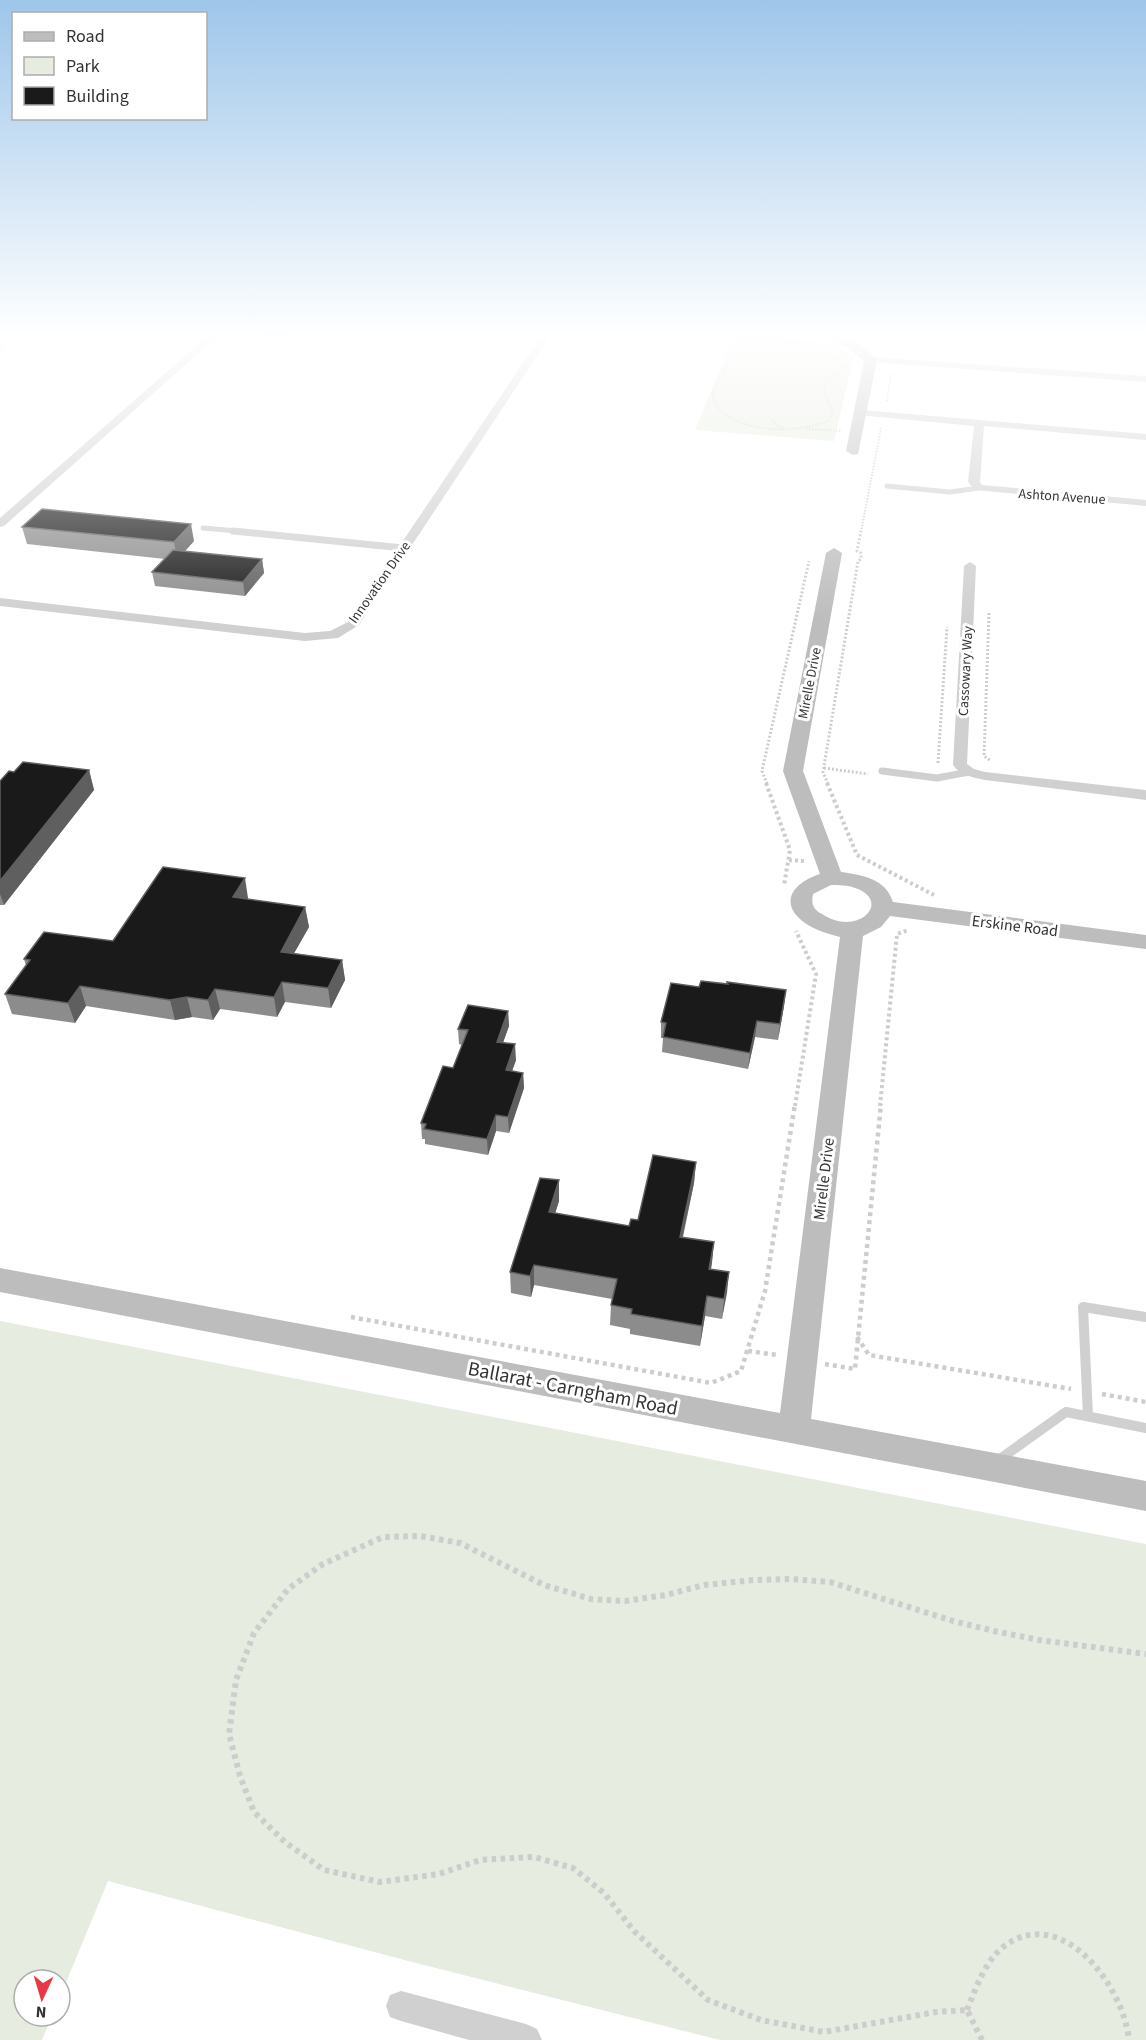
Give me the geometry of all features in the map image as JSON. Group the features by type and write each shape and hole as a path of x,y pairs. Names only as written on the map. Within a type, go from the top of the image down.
{"street":[{"path":"0,524 106,430"},
{"name":"Innovation Drive","path":"0,602 306,637 333,635 353,624 482,430"},
{"path":"853,451 858,430"},
{"path":"978,430 974,482 979,488"},
{"path":"1064,430 1146,437"},
{"name":"Ashton Avenue","path":"979,488 1146,503"},
{"name":"Mirelle Drive","path":"832,878 793,771 834,553"},
{"name":"Cassowary Way","path":"969,772 959,762 970,566"},
{"path":"969,772 985,776 1146,795"},
{"path":"832,878 857,881 868,885 883,900 884,908 881,916 875,922 852,929 837,928 812,918 801,902 803,893 809,886 832,878"},
{"name":"Erskine Road","path":"884,908 1146,942"},
{"name":"Mirelle Drive","path":"794,1429 852,929"},
{"name":"Ballarat - Carngham Road","path":"0,1280 1146,1496"},
{"path":"401,2006 526,2040"}],"lane":[{"name":"Ashton Avenue","path":"887,486 950,492 979,488"},
{"path":"203,528 403,548"},
{"path":"882,771 937,778 969,772"},
{"path":"1088,1416 1083,1307 1146,1317"},
{"path":"991,1466 1066,1412 1146,1428"}],"path":[{"path":"825,430 844,431"},
{"path":"881,430 857,550 861,553 861,559 858,561 823,772 857,855 921,888"},
{"path":"783,890 790,850 762,771 809,561"},
{"path":"989,613 984,756 994,764"},
{"path":"937,778 948,619"},
{"path":"351,1317 711,1383 741,1371 765,1291 816,974 791,921"},
{"path":"748,1351 855,1369 897,934 914,927"},
{"path":"857,1336 869,1355 1146,1402"},
{"path":"967,2010 936,2012 824,2031 761,2020 708,2000 634,1931 604,1893 573,1868 534,1857 480,1860 439,1874 380,1882 324,1870 285,1842 255,1812 240,1776 229,1734 236,1680 254,1633 288,1589 323,1564 383,1537 420,1536 460,1543 544,1585 591,1599 625,1601 666,1595 704,1585 754,1580 790,1579 830,1582 953,1622 1039,1640 1146,1654"},
{"path":"982,2040 967,2010 976,1985 988,1963 1009,1944 1028,1935 1048,1935 1065,1939 1086,1955 1101,1972 1124,2008 1129,2040"}],"green space":[{"path":"698,430 837,430 834,441"},
{"path":"0,1321 1146,1544 1146,2040 720,2040 412,1962 108,1881 72,1968 12,1968 12,2028 47,2028 42,2040 0,2040"}],"building":[{"path":"42,509 191,524 174,542 22,527"},
{"path":"173,550 262,559 243,582 152,572"},
{"path":"23,762 89,770 0,881 0,781 9,771 14,772"},
{"path":"163,867 245,878 233,897 305,907 281,952 342,960 328,988 282,982 274,997 215,989 208,1000 187,997 170,1000 80,986 68,1003 5,994 30,960 24,959 44,932 113,941"},
{"path":"701,981 786,990 780,1024 757,1021 750,1053 663,1037 666,1023 661,1022 671,983 699,987"},
{"path":"468,1005 508,1011 497,1042 515,1044 506,1070 523,1073 508,1117 496,1115 487,1139 424,1129 426,1124 421,1123 443,1066 453,1068 468,1030 458,1029"},
{"path":"653,1155 696,1162 680,1237 714,1242 709,1269 729,1272 724,1299 707,1296 702,1326 631,1314 632,1309 611,1305 617,1279 534,1265 530,1276 510,1272 540,1178 559,1180 549,1212 629,1226 631,1219 638,1220"}]}
